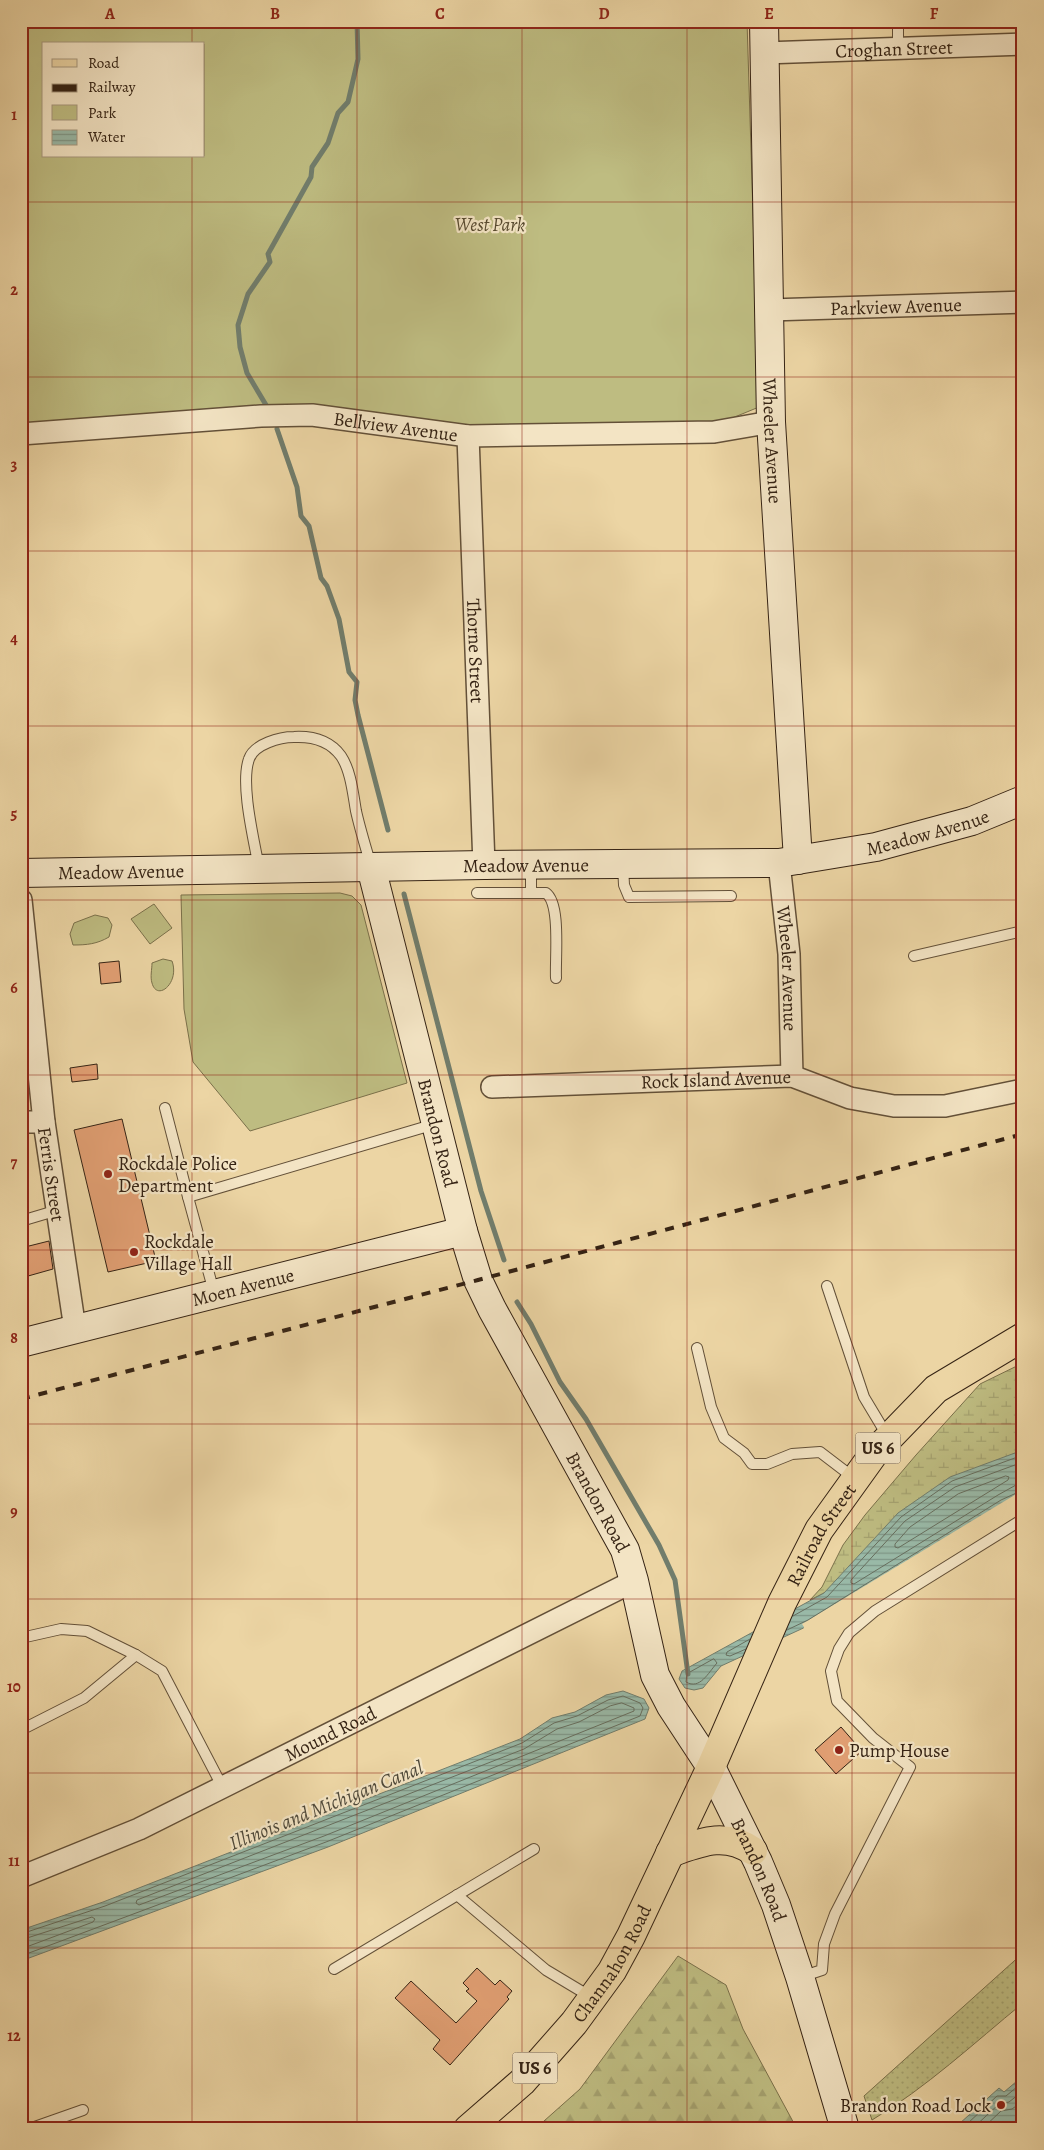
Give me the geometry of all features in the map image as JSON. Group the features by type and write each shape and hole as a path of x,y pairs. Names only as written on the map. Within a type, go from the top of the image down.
{"main road":[{"name":"Railroad Street","path":"711,1767 782,1603 819,1530 855,1479 875,1452 936,1389 1023,1337"},
{"name":"Channahon Road","path":"468,2129 522,2082 574,2023 612,1971 631,1936 711,1767"},
{"path":"670,1853 707,1840 728,1841 745,1846 753,1851"}],"street":[{"name":"Wheeler Avenue","path":"764,21 771,422 789,862 792,1076"},
{"name":"Croghan Street","path":"764,53 1023,44"},
{"name":"Parkview Avenue","path":"770,310 1023,302"},
{"name":"Bellview Avenue","path":"21,434 262,416 312,415 468,436 714,432 771,422"},
{"name":"Thorne Street","path":"468,436 484,865"},
{"name":"Meadow Avenue","path":"21,872 789,862 876,847 972,821 1023,800"},
{"name":"Brandon Road","path":"371,867 463,1231 482,1287 625,1550 634,1581 655,1675 671,1706 711,1767 753,1851 776,1905 800,1977 845,2129"},
{"name":"Ferris Street","path":"21,900 26,986 44,1122 76,1329"},
{"name":"Rock Island Avenue","path":"492,1087 792,1076 850,1098 894,1106 944,1106 1023,1090"},
{"path":"21,1122 44,1122"},
{"name":"Moen Avenue","path":"21,1343 463,1231"},
{"name":"Mound Road","path":"21,1877 140,1829 634,1581"}],"lane":[{"path":"898,21 898,48"},
{"path":"259,869 247,797 246,776 249,758 257,748 293,736 313,737 329,744 342,757 350,780 371,867"},
{"path":"623,864 624,885 629,897 731,896"},
{"path":"531,865 531,893"},
{"path":"478,893 546,893 551,896 555,909 556,978"},
{"path":"914,956 1023,930"},
{"path":"166,1108 215,1294"},
{"path":"188,1197 436,1124"},
{"path":"21,1221 58,1210"},
{"path":"827,1286 864,1397 888,1438"},
{"path":"697,1348 711,1407 724,1438 744,1453 752,1464 767,1464 792,1454 820,1452 855,1479"},
{"path":"800,1977 822,1970 824,1944 835,1914 910,1767 873,1738 837,1701 831,1671 839,1649 849,1634 875,1611 1023,1519"},
{"path":"21,1638 61,1629 86,1631 136,1655 162,1671 222,1788"},
{"path":"21,1730 84,1698 136,1655"},
{"path":"334,1969 534,1849"},
{"path":"457,1895 546,1970 592,1998"},
{"path":"29,2129 84,2110"}],"green space":[{"name":"West Park","path":"21,21 747,21 759,407 725,421 479,428 421,419 21,429"},
{"path":"340,893 352,896 361,905 407,1083 250,1131 193,1062 184,1009 181,895"},
{"path":"154,904 172,928 150,944 131,919"},
{"path":"95,915 108,918 112,925 109,937 92,944 73,945 70,934 74,923"},
{"path":"163,959 172,961 173,976 171,983 167,987 158,991 151,981 152,963"},
{"path":"1023,1363 1023,1494 810,1600 822,1587 843,1545 865,1515 916,1455 980,1384"},
{"path":"1023,1953 1023,2003 931,2079 872,2120 864,2096"},
{"path":"678,1956 726,1985 743,2029 797,2129 535,2129 580,2089"}],"water":[{"path":"1023,1450 1023,1494 810,1625 721,1666 703,1688 694,1690 685,1688 679,1679 682,1671 824,1593 898,1513 950,1477"},
{"path":"623,1691 644,1699 649,1708 645,1719 328,1847 21,1961 21,1930 103,1902 520,1739 552,1718 575,1712 606,1695"},
{"name":"Brandon Road Lock","path":"1023,2076 1023,2129 961,2129 959,2124 999,2088 1004,2092"}],"pier":[{"path":"1023,1490 1023,1497 803,1631 804,1627 802,1624"}],"building":[{"path":"119,961 121,982 101,984 99,963"},
{"path":"97,1064 98,1079 72,1082 70,1068"},
{"path":"122,1119 156,1261 108,1272 74,1130"},
{"path":"49,1241 53,1269 21,1278 21,1248"},
{"name":"Pump House","path":"841,1727 862,1751 836,1774 815,1750"},
{"path":"477,1968 495,1985 500,1980 512,1991 507,1997 509,1999 450,2065 433,2049 440,2040 395,1998 411,1981 456,2023 477,2001 466,1991 469,1989 463,1983"}],"waterway":[{"path":"269,410 247,373 240,347 238,325 248,294 270,262 268,254 311,177 312,167 328,143 338,113 348,102 358,59 357,21"},
{"path":"277,429 297,487 301,516 309,526 321,578 327,586 339,619 349,672 357,682 355,700 358,715 388,830"},
{"path":"404,894 481,1191 504,1260"},
{"path":"517,1302 531,1324 560,1382 586,1419 659,1545 675,1580 688,1674"}],"railway":[{"path":"21,1399 478,1280 1023,1134"}],"place":[{"name":"Rockdale Police Department","path":"108,1174"},
{"name":"Rockdale Village Hall","path":"134,1252"},
{"name":"Pump House","path":"839,1750"},
{"name":"Brandon Road Lock","path":"1001,2105"}],"water label":[{"name":"Illinois and Michigan Canal","path":"326,1805"}]}
